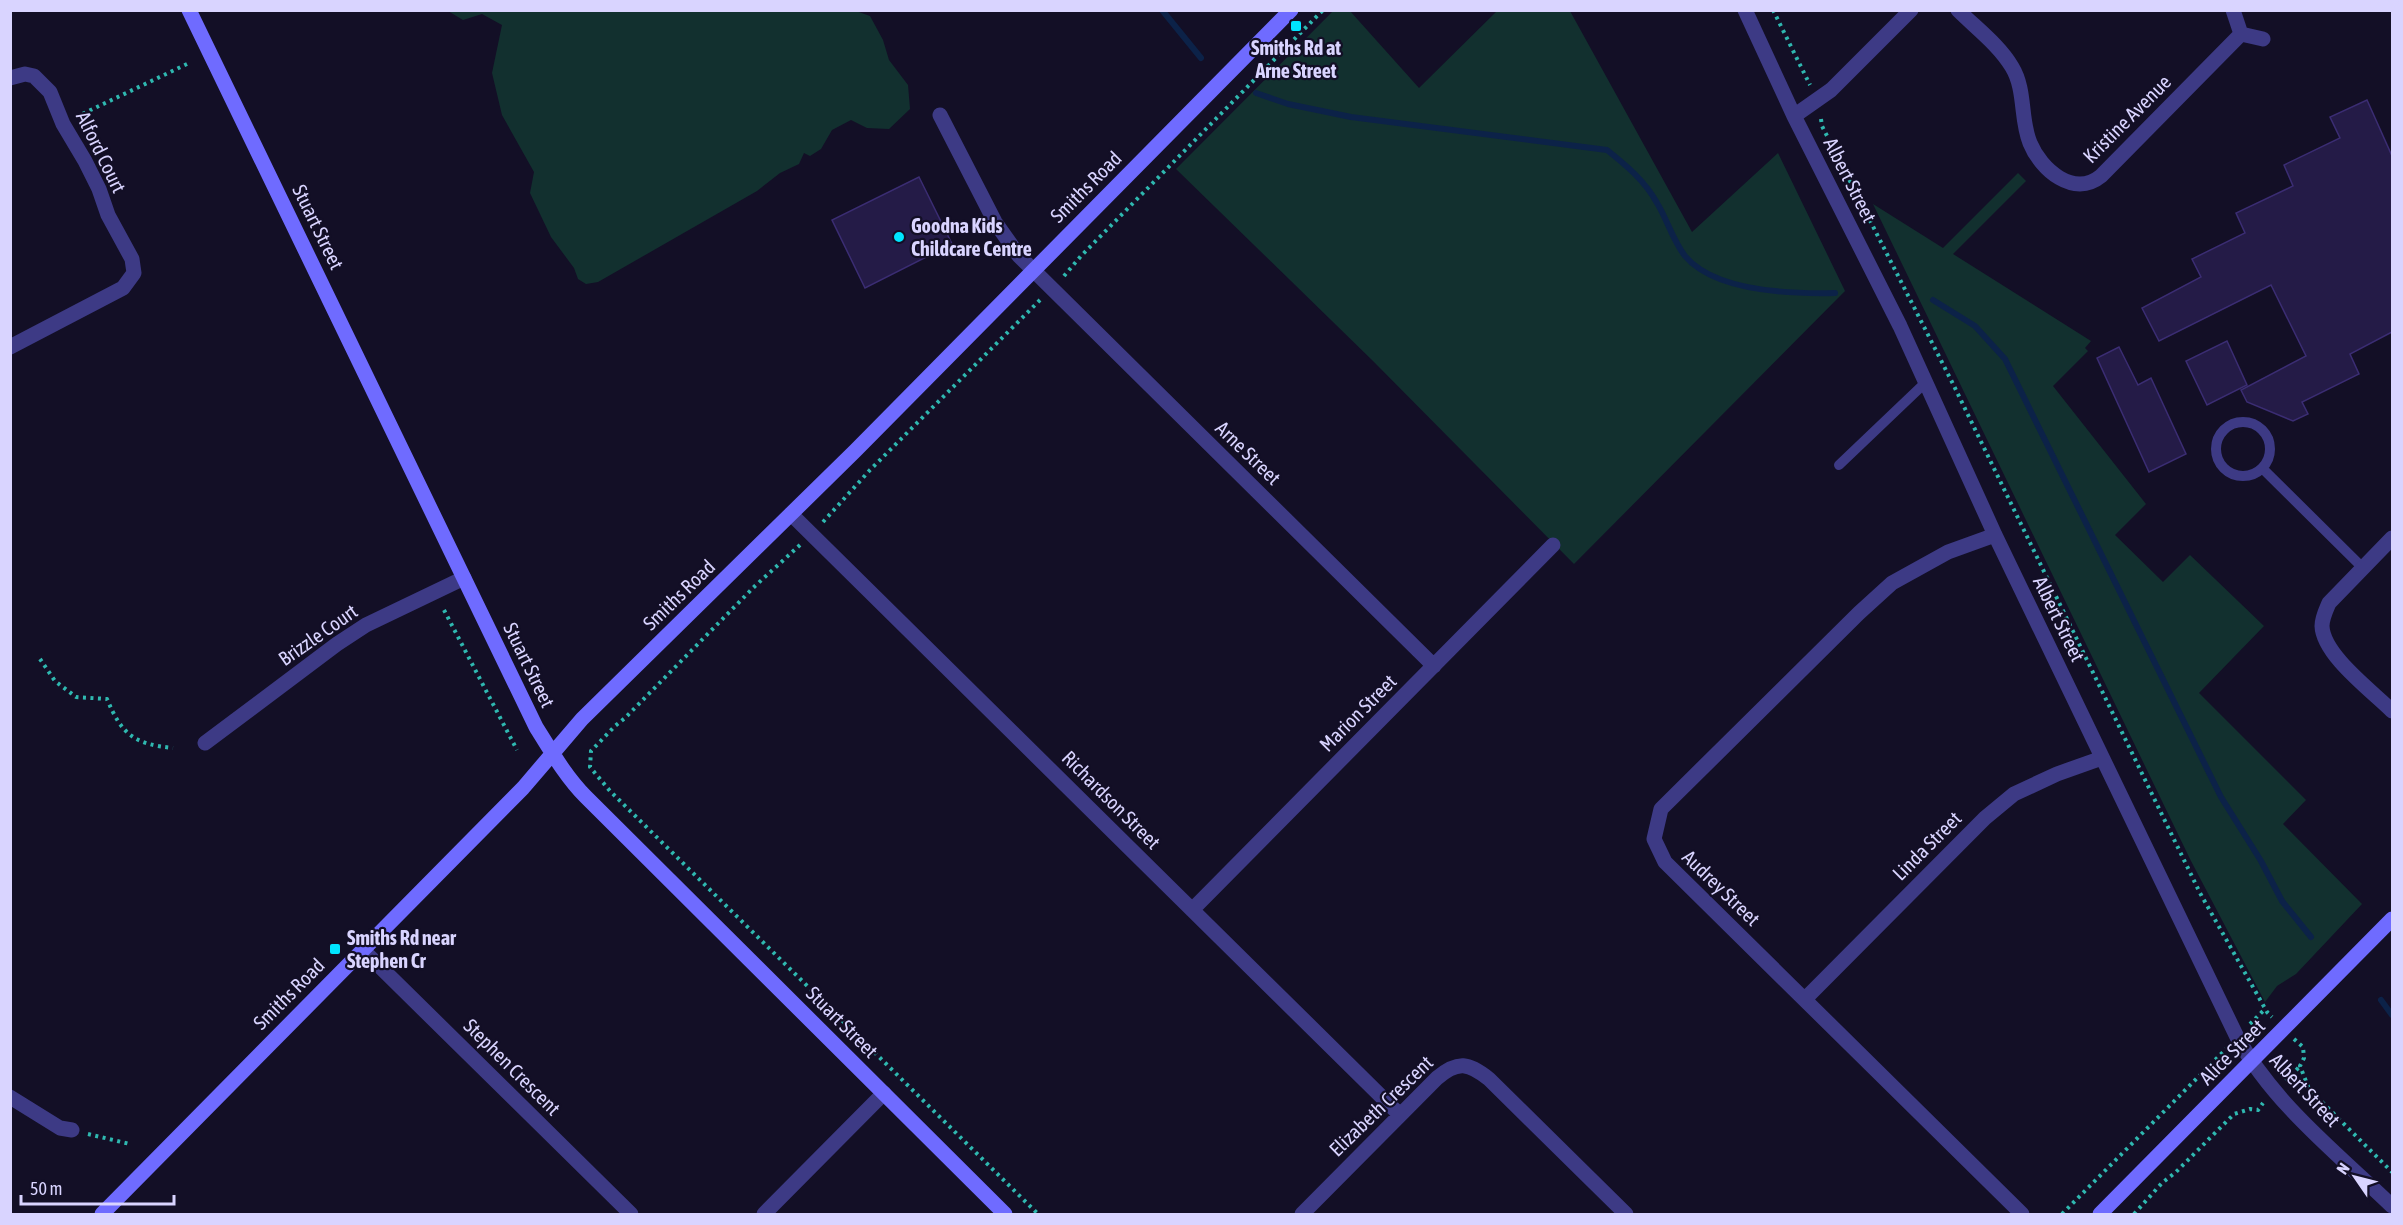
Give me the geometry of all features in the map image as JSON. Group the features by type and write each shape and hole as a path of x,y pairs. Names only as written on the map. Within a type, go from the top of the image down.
{"street":[{"name":"Stuart Street","path":"189,10 536,727 575,786 1005,1215"},
{"name":"Smiths Road","path":"102,1215 524,788 582,719 791,514 1291,10"},
{"name":"Albert Street","path":"1745,10 1794,116 1900,326 1995,535 2251,1063 2283,1101 2392,1206"},
{"path":"1794,116 1832,90 1911,10"},
{"name":"Kristine Avenue","path":"1958,10 1997,48 2012,67 2020,84 2030,143 2038,158 2057,177 2075,185 2085,185 2101,176 2241,34"},
{"path":"2233,10 2241,34 2263,39"},
{"name":"Alford Court","path":"10,78 25,74 34,76 50,92 63,124 85,161 99,189 108,215 132,259 134,273 123,288 10,347"},
{"name":"Arne Street","path":"940,115 1001,233 1032,271 1434,666"},
{"name":"Richardson Street","path":"791,514 1400,1115"},
{"name":"Audrey Street","path":"1995,535 1948,552 1892,583 1661,809 1653,839 1665,862 2022,1215"},
{"path":"2392,538 2329,603 2322,626 2330,649 2392,711"},
{"name":"Marion Street","path":"1192,910 1553,545"},
{"name":"Brizzle Court","path":"205,743 337,644 366,626 464,578"},
{"name":"Linda Street","path":"1805,999 1985,818 2014,794 2057,774 2102,758"},
{"name":"Alice Street","path":"2100,1215 2392,919"},
{"name":"Stephen Crescent","path":"363,950 631,1215"},
{"name":"Elizabeth Crescent","path":"1302,1215 1400,1115 1453,1066 1471,1066 1490,1079 1626,1215"},
{"path":"764,1215 884,1093"},
{"path":"12,1098 60,1128 72,1130"}],"lane":[{"path":"1839,465 1925,383"},
{"path":"2242,422 2249,422 2262,429 2270,448 2262,468 2244,476 2225,469 2216,450 2219,436 2223,431 2235,423 2242,422"},
{"path":"2262,468 2363,568"}],"path":[{"path":"1773,10 1823,108 1822,126 1953,384 2200,893 2267,1012 2303,1047 2304,1058 2300,1066 2309,1089 2392,1172"},
{"path":"70,120 187,64"},
{"path":"444,610 517,750"},
{"path":"40,659 55,681 76,697 107,699 119,724 128,735 153,746 173,748"},
{"path":"2062,1215 2215,1060"},
{"path":"2134,1215 2162,1183 2235,1114 2250,1109 2258,1110 2262,1104"},
{"path":"72,1130 130,1144"}],"green space":[{"path":"448,11 856,11 870,16 883,40 889,60 908,85 910,109 889,129 867,128 851,120 832,130 821,149 810,156 804,153 799,164 780,173 757,191 598,282 586,284 578,279 574,268 551,237 530,193 534,172 502,115 492,73 502,25 482,14 463,20"},
{"path":"1333,11 1350,11 1419,88 1497,11 1570,11 1692,232 1778,153 1845,291 1574,564 1373,361 1176,169"},
{"path":"2018,173 2026,181 1953,254 2091,341 2085,348 2088,351 2053,386 2146,504 2115,535 2163,582 2190,555 2264,626 2199,693 2306,800 2283,824 2362,904 2296,974 2277,986 2265,1002 2191,861 1873,204 1943,248"}],"building":[{"path":"2367,100 2392,156 2392,332 2350,354 2359,374 2302,402 2308,414 2293,421 2247,402 2241,390 2306,356 2271,285 2159,341 2142,308 2201,277 2192,259 2245,233 2236,213 2293,186 2284,165 2340,138 2330,117"},
{"path":"919,177 952,244 865,288 832,220"},
{"path":"2227,341 2247,385 2207,405 2186,361"},
{"path":"2119,347 2138,385 2151,378 2186,454 2149,472 2097,358"}],"waterway":[{"path":"1162,10 1201,58"},
{"path":"1256,93 1288,104 1351,117 1607,150 1647,188 1661,209 1681,250 1698,268 1734,284 1755,288 1798,293 1835,293"},
{"path":"1933,300 1975,326 2005,359 2221,797 2261,861 2282,901 2311,937"},
{"path":"2381,1000 2392,1015"}],"place":[{"name":"Smiths Rd at Arne Street","path":"1296,26"},
{"name":"Goodna Kids Childcare Centre","path":"899,237"},
{"name":"Smiths Rd near Stephen Cr","path":"335,949"}]}
